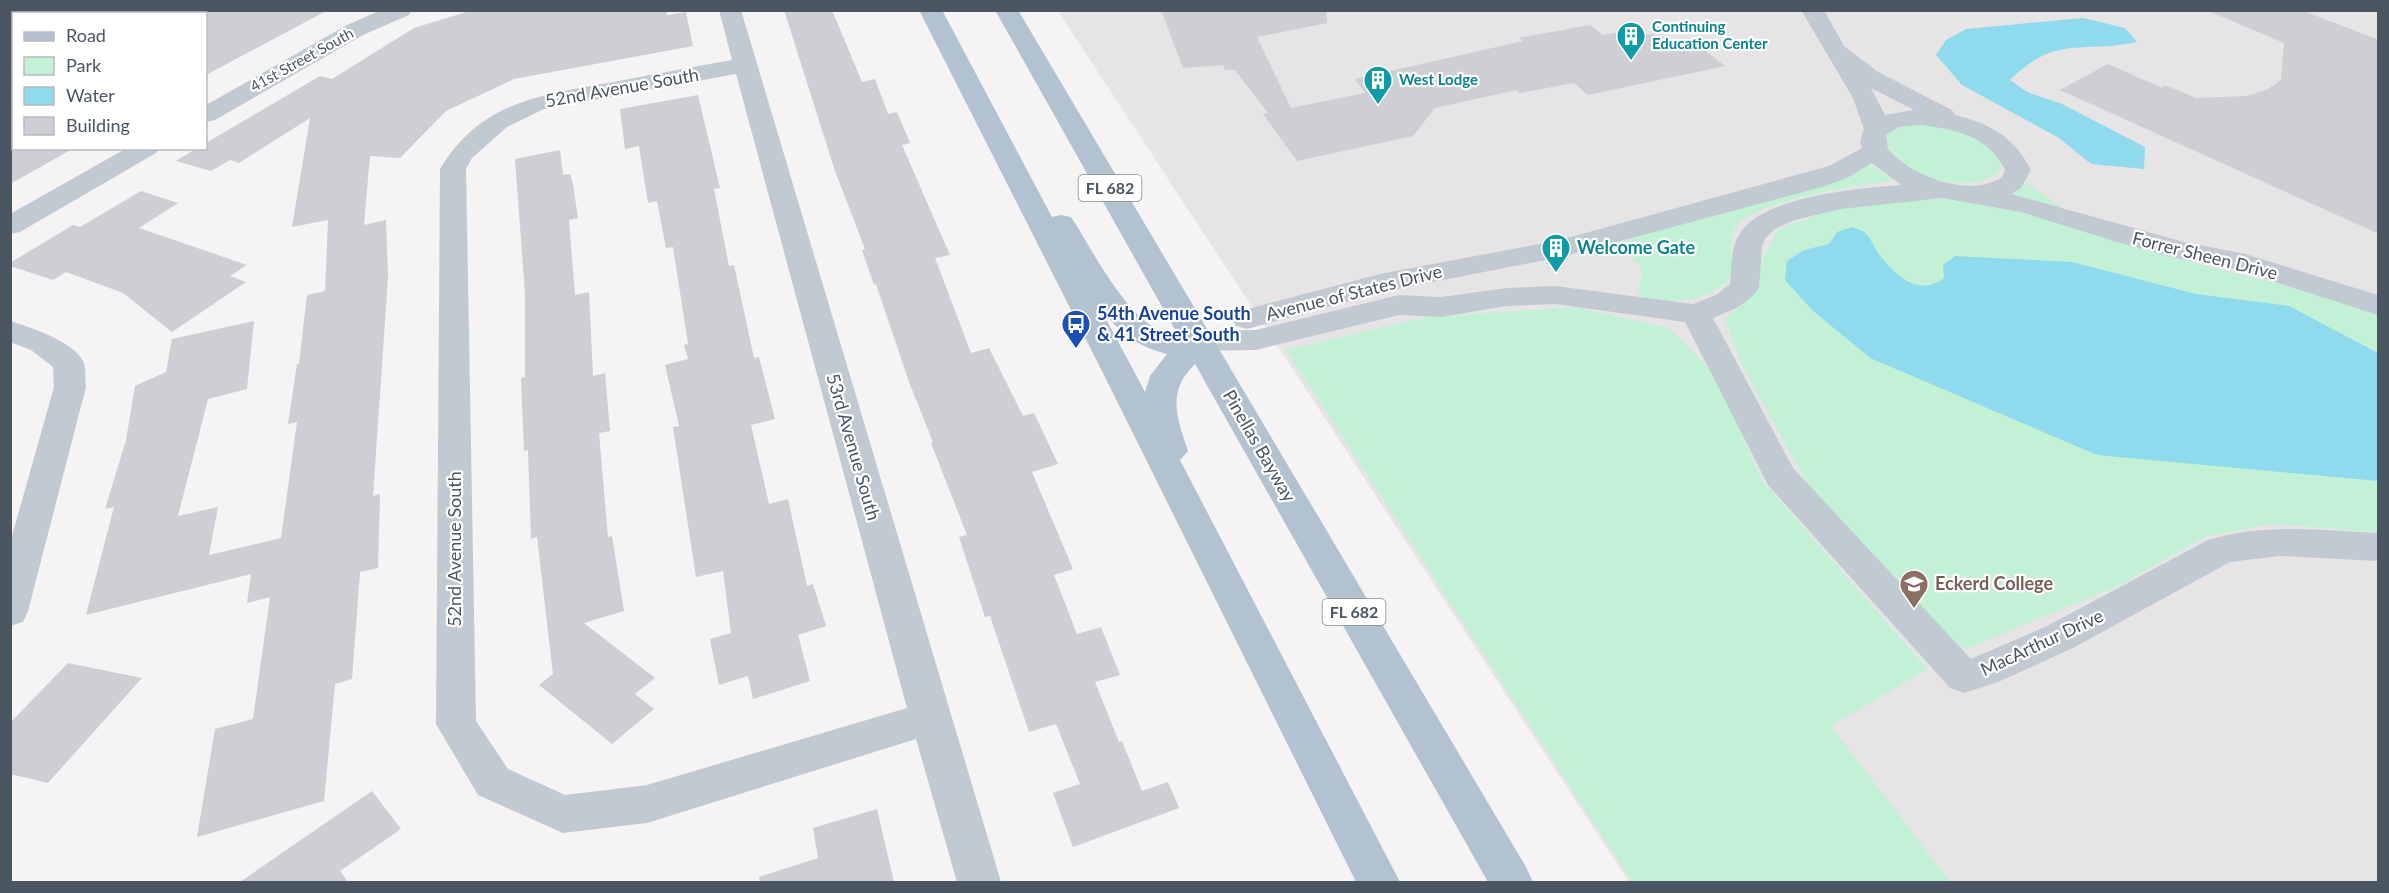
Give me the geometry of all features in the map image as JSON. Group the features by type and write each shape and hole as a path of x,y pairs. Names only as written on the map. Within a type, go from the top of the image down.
{"main road":[{"path":"930,10 1378,882"},
{"name":"Pinellas Bayway","path":"1006,10 1511,882"},
{"path":"1001,150 1045,197 1123,320 1155,340 1171,345 1199,341"},
{"path":"1184,502 1163,420 1161,391 1167,376 1199,341"}],"street":[{"name":"41st Street South","path":"207,114 355,30 401,10"},
{"name":"53rd Avenue South","path":"730,10 930,718 979,882"},
{"path":"1812,10 1872,113 1876,141 1890,168 1941,190 1970,194 1995,191 2012,182 2018,170 2013,155"},
{"path":"1837,51 1869,78 1972,127"},
{"name":"52nd Avenue South","path":"745,65 537,103 498,122 462,154 453,168 456,724 493,782 563,814 647,804 930,718"},
{"name":"Avenue of States Drive","path":"1199,341 1244,320 1380,284 1561,248 1814,181 1838,172 1876,141 1897,119 1920,117 1948,120 1972,127"},
{"name":"Forrer Sheen Drive","path":"1972,127 1997,140 2046,190 2101,227"},
{"path":"10,226 143,150"},
{"name":"Avenue of States Drive","path":"1199,341 1256,340 1399,305 1442,307 1507,297 1555,295 1696,314 1726,302 1744,288 1747,251 1753,233 1772,220 1843,199 1893,191 1941,190"},
{"name":"Forrer Sheen Drive","path":"1970,194 2027,205 2184,251 2235,260 2379,305"},
{"name":"MacArthur Drive","path":"1696,314 1780,476 1964,678 2060,637 2221,550 2247,543 2287,541 2379,547"},
{"path":"10,331 42,343 68,363 70,387 10,611"}],"shaded area":[{"name":"Eckerd College","path":"1058,11 2378,11 2378,882 1629,882"}],"green space":[{"path":"1936,122 1986,141 2002,162 2000,171 1979,181 1955,183 1931,177 1910,167 1894,155 1886,142 1888,131 1904,124"},
{"path":"1869,164 1892,179 1887,182 1853,186 1784,202 1747,217 1737,225 1732,236 1732,276 1713,291 1702,296 1680,301 1644,299 1638,292 1642,277 1640,265 1612,243"},
{"path":"2024,184 2030,185 2061,207 2060,210 2005,194"},
{"path":"1896,198 1959,198 2061,221 2171,257 2327,296 2378,314 2378,532 2270,524 2204,537 2120,585 1966,649 1915,613 1812,492 1742,365 1725,319 1758,289 1761,262 1779,229 1832,210"},
{"path":"1574,307 1669,328 1715,375 1761,479 1927,669 1831,726 1950,882 1632,882 1286,350 1427,317"}],"water":[{"path":"2083,18 2125,28 2137,42 2056,51 2026,66 2010,80 2027,92 2062,104 2145,147 2144,169 2091,164 2059,138 1962,85 1936,55 1946,40 1966,29"},
{"path":"1852,227 1867,235 1878,253 1899,276 1916,285 1934,284 1944,278 1943,265 1955,256 2072,262 2196,294 2289,306 2378,353 2378,481 2097,455 1870,358 1812,310 1785,280 1787,261 1804,250 1829,244 1837,232"}],"building":[{"path":"206,10 328,10 207,74"},
{"path":"473,10 667,10 667,15 686,12 693,46 514,79 446,111 400,158 370,156 364,225 386,220 388,278 373,496 380,494 378,568 360,572 352,679 335,684 324,801 197,837 215,729 253,719 270,597 247,603 251,574 86,615 114,507 105,509 126,440 135,386 166,372 172,339 254,321 247,389 208,399 178,516 218,507 209,555 281,538 297,422 288,424 297,364 299,364 307,295 325,291 328,220 292,227 310,118 239,163 230,160 211,171 176,161 194,150 207,150 207,142 320,76 332,79 414,28"},
{"path":"784,10 832,10 862,82 875,79 888,114 897,112 910,143 902,145 950,255 935,258 971,353 989,348 1023,416 1034,413 1058,464 1032,472 1073,569 1054,575 1077,634 1101,627 1120,675 1095,682 1119,742 1122,741 1142,791 1168,782 1179,808 1073,847 1053,793 1080,784 1056,724 1029,732 990,616 985,617 959,537 967,535 931,443 933,442 909,382 876,284 874,285 862,250 865,249 835,171"},
{"path":"1161,10 1326,10 1327,23 1257,37 1291,108 1365,93 1355,79 1523,41 1519,38 1590,25 1603,35 1621,32 1626,36 1658,33 1674,46 1694,42 1725,66 1588,95 1574,83 1520,93 1516,90 1435,108 1413,136 1297,161 1263,114 1268,113 1235,70 1225,70 1223,65 1183,68"},
{"path":"2206,10 2301,10 2379,40 2379,234 2060,90 2108,64 2162,88 2165,85 2196,98 2247,96 2268,89 2281,80 2284,43"},
{"path":"698,95 720,188 714,189 729,266 734,265 754,358 759,357 775,419 751,425 769,504 788,499 807,586 813,584 826,626 798,635 810,681 753,699 748,676 719,685 710,639 731,633 723,571 696,577 673,427 679,426 665,365 688,359 684,345 688,344 673,247 666,248 657,201 648,203 639,146 625,149 620,109"},
{"path":"10,148 12,150 70,150 10,184"},
{"path":"560,150 563,175 570,174 573,184 578,218 569,220 575,295 589,292 593,376 605,373 610,431 599,433 608,537 612,536 624,611 584,623 655,678 635,694 654,709 612,744 539,685 553,674 537,537 531,539 528,450 524,451 521,378 525,377 525,294 515,159"},
{"path":"141,191 178,203 139,228 247,265 230,276 246,282 172,332 123,293 66,272 53,280 10,266 10,263 73,225 80,227"},
{"path":"68,663 142,678 48,783 10,774 10,723"},
{"path":"372,791 401,829 340,871 348,882 240,882"},
{"path":"877,809 894,882 760,882 759,877 818,858 813,828"}],"place":[{"name":"Continuing Education Center","path":"1631,62"},
{"name":"West Lodge","path":"1378,106"},
{"name":"Welcome Gate","path":"1556,274"},
{"name":"54th Avenue South & 41 Street South","path":"1076,350"},
{"name":"Eckerd College","path":"1914,610"}]}
